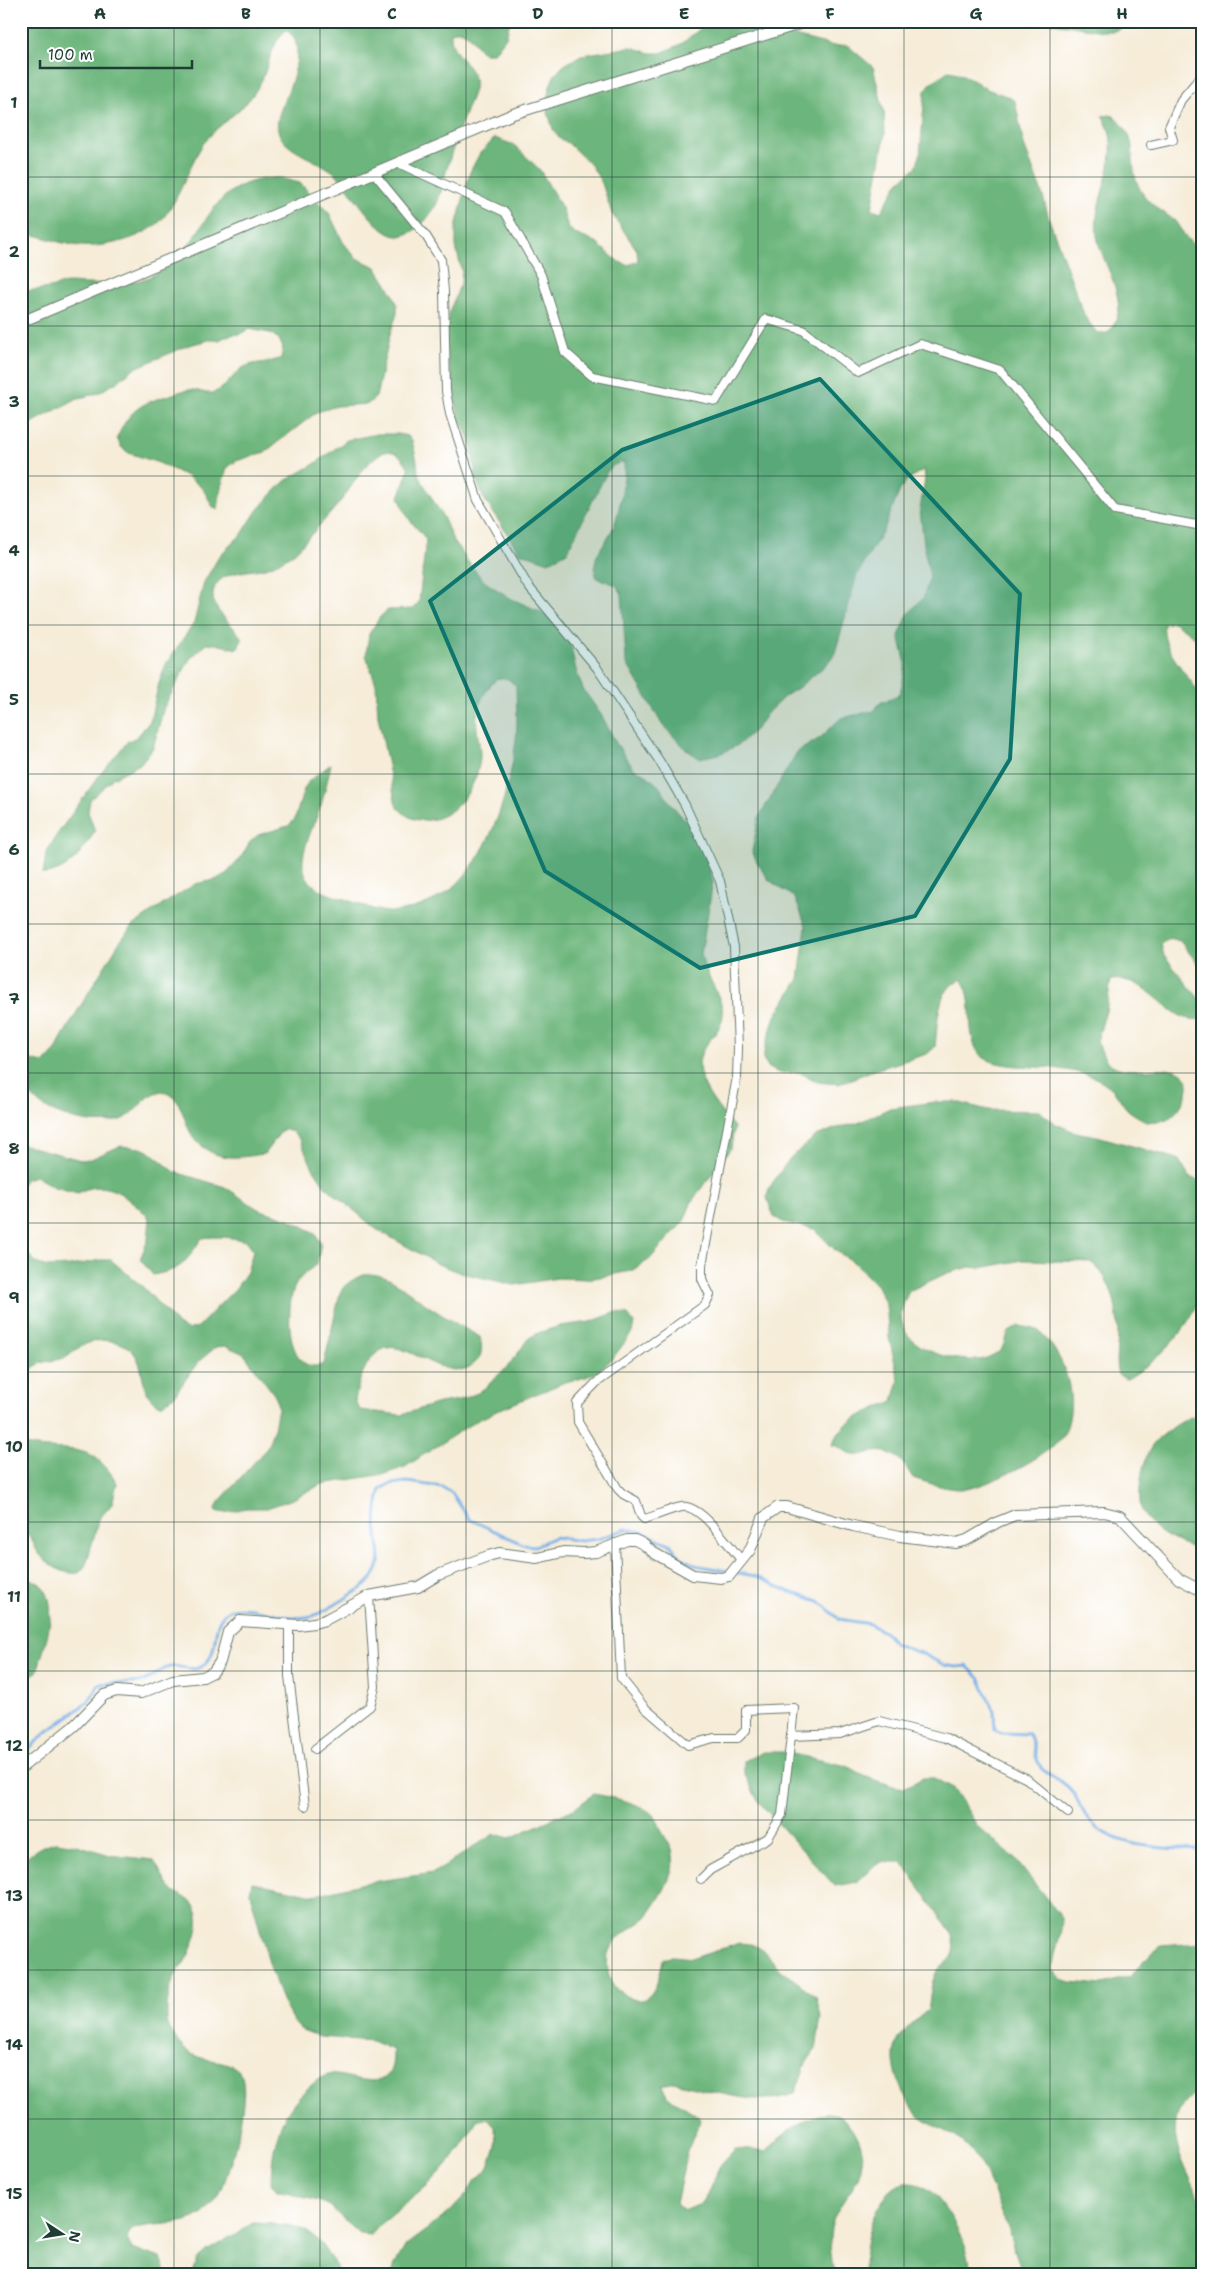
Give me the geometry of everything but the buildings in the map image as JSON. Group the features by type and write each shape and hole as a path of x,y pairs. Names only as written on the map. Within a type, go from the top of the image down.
{"street":[{"path":"21,322 513,114 809,21"},
{"path":"1151,144 1173,140 1169,128 1181,100 1202,75"},
{"path":"398,163 505,212 541,275 565,352 592,376 716,401 766,319 803,330 858,373 920,344 1000,370 1115,510 1202,526"},
{"path":"374,173 426,236 441,260 444,291 446,391 450,414 478,500 528,586 598,668 660,762 685,805 713,864 724,895 734,948 738,1048 737,1077 702,1265 702,1279 710,1295 705,1304 596,1383 577,1403 578,1422 618,1488 623,1494 636,1501 641,1516 644,1519 683,1507 693,1508 703,1515 741,1563"},
{"path":"21,1768 74,1726 104,1695 117,1691 141,1693 173,1680 203,1677 213,1672 220,1662 228,1632 240,1621 298,1625 325,1620 369,1596 418,1587 438,1575 499,1553 537,1558 563,1552 596,1552 615,1543 634,1540 693,1575 709,1578 729,1576 750,1550 763,1518 778,1507 787,1507 853,1526 900,1536 956,1543 967,1540 998,1522 1015,1515 1104,1512 1120,1516 1179,1578 1202,1591"},
{"path":"615,1543 621,1678 645,1708 688,1745 714,1738 738,1738 746,1730 746,1710 794,1708 782,1815 768,1838 710,1870 701,1879"},
{"path":"315,1750 370,1706 375,1687 369,1596"},
{"path":"289,1624 289,1676 305,1806"},
{"path":"791,1736 840,1734 879,1721 946,1738 1028,1779 1068,1813"}],"highlighted area":[{"path":"820,379 1020,594 1010,759 915,916 700,968 545,871 430,601 622,450"}],"green space":[{"path":"21,21 510,21 506,37 494,53 483,53 469,36 461,30 451,32 453,46 468,66 475,82 455,141 438,201 426,220 412,232 400,236 392,235 383,230 337,175 287,145 281,138 278,130 278,120 292,81 297,53 294,38 286,30 276,42 262,80 253,95 209,136 203,144 175,200 164,217 156,225 135,237 109,244 84,246 66,244 21,232"},
{"path":"710,21 735,21 834,46 847,45 873,67 884,112 885,134 872,209 881,212 899,182 916,167 920,156 925,91 931,83 948,71 958,73 985,88 1015,101 1024,145 1043,196 1049,219 1085,317 1097,333 1108,333 1115,322 1118,310 1115,285 1097,236 1099,205 1110,160 1111,145 1109,130 1102,116 1112,115 1128,134 1133,152 1136,180 1144,196 1175,221 1186,237 1202,254 1202,642 1174,622 1164,624 1164,634 1172,654 1202,700 1202,969 1180,941 1170,938 1161,944 1164,956 1202,1002 1202,1019 1190,1019 1179,1015 1137,985 1125,980 1111,980 1106,1011 1097,1041 1106,1060 1116,1067 1126,1070 1168,1069 1176,1070 1183,1074 1187,1079 1188,1085 1185,1099 1177,1111 1167,1119 1147,1122 1128,1110 1109,1086 1090,1076 1054,1068 1002,1064 983,1057 978,1052 974,1043 970,1005 966,987 961,979 953,984 943,999 938,1017 935,1047 927,1054 871,1071 839,1084 818,1082 799,1072 779,1073 769,1068 763,1059 775,1016 799,979 806,926 795,898 769,880 752,851 759,817 797,752 820,738 841,718 874,711 880,703 900,694 906,664 899,636 908,614 923,598 930,577 920,510 925,479 924,469 906,481 900,490 884,529 857,575 835,653 826,665 785,696 769,711 756,729 738,745 720,754 699,758 687,750 663,726 626,662 622,594 616,585 597,578 595,570 596,557 613,528 620,505 624,462 614,465 607,472 567,552 549,562 519,552 483,497 476,478 470,440 459,419 445,345 449,312 461,283 462,271 456,248 456,227 470,172 480,153 495,138 514,145 540,170 562,208 568,227 575,234 595,242 619,262 628,265 638,261 637,250 612,214 602,183 591,165 568,143 559,138 553,129 547,109 550,86 554,76 563,66 581,55 631,47 651,53 661,53 681,44"},
{"path":"1040,21 1138,21 1114,31 1104,31"},
{"path":"279,178 300,183 329,213 343,242 356,258 376,267 393,294 397,304 397,314 390,334 376,397 368,404 337,406 317,412 265,452 236,461 227,468 221,488 218,509 213,507 203,489 187,476 159,463 129,453 121,447 117,438 131,415 149,402 186,390 212,393 224,386 245,366 281,358 283,348 279,339 270,333 249,329 240,334 229,335 219,340 209,340 189,345 133,369 117,382 98,393 76,399 21,429 21,292 51,288 67,283 123,283 150,277 176,260 209,215 235,189 254,181"},
{"path":"377,434 408,436 412,441 418,472 422,481 443,517 453,540 485,582 512,599 562,621 567,629 576,670 583,689 602,716 616,743 634,769 644,773 659,786 670,803 700,837 713,882 701,954 720,1000 723,1015 720,1026 702,1052 699,1062 703,1082 708,1092 734,1127 731,1148 692,1201 684,1221 649,1260 631,1271 589,1279 558,1278 514,1285 458,1272 438,1264 376,1229 325,1186 313,1168 300,1140 293,1132 283,1129 264,1154 240,1157 221,1156 209,1151 194,1138 178,1103 169,1094 158,1092 154,1094 130,1115 121,1120 97,1123 71,1118 49,1109 37,1102 21,1084 21,1050 33,1061 44,1063 57,1049 87,995 119,943 132,926 195,884 215,880 227,873 240,859 250,842 258,835 288,826 295,819 304,789 309,781 331,764 321,805 306,844 303,859 305,874 318,889 382,911 392,912 409,909 427,903 451,890 470,869 481,853 498,817 509,778 516,739 516,686 508,679 497,678 482,698 477,714 480,751 479,767 471,788 457,806 439,818 419,820 410,817 396,805 378,716 376,684 366,655 369,634 380,617 388,610 412,609 419,602 426,540 408,518 399,497 409,469 400,456 391,452 382,453 373,459 333,511 294,552 271,566 231,574 218,582 214,589 214,603 242,640 237,649 216,644 206,644 190,659 164,707 153,748 140,764 113,778 90,800 88,812 95,831 74,860 60,870 43,874 46,854 56,836 98,777 128,741 137,737 150,721 159,683 166,664 194,623 204,582 220,555 242,534 258,509 285,481 313,465 347,440"},
{"path":"935,1102 956,1102 988,1110 1039,1111 1056,1124 1075,1132 1097,1136 1178,1159 1190,1177 1202,1183 1202,1293 1190,1319 1172,1342 1151,1363 1127,1379 1118,1375 1116,1359 1118,1323 1112,1293 1103,1275 1090,1262 1023,1260 980,1268 970,1267 947,1273 909,1291 902,1309 902,1322 907,1333 915,1342 927,1350 940,1355 967,1360 988,1358 1001,1351 1009,1332 1019,1326 1037,1330 1043,1335 1055,1350 1066,1373 1069,1385 1070,1410 1064,1434 1058,1442 1019,1468 988,1482 965,1489 945,1487 913,1478 898,1458 887,1453 873,1452 853,1455 832,1445 836,1436 849,1423 893,1401 899,1380 889,1338 886,1305 877,1286 856,1264 836,1251 814,1229 783,1222 774,1217 767,1198 769,1188 790,1158 816,1136 858,1123 890,1108"},
{"path":"21,1144 81,1160 91,1159 120,1146 141,1148 150,1152 175,1172 225,1187 258,1209 289,1219 315,1233 321,1243 317,1264 297,1282 290,1309 290,1324 295,1351 302,1361 311,1366 324,1364 340,1293 351,1281 365,1275 375,1274 393,1281 440,1314 480,1337 480,1357 466,1369 455,1370 443,1367 396,1348 387,1348 380,1351 368,1362 358,1386 355,1401 360,1410 401,1415 439,1403 459,1400 478,1393 509,1365 529,1338 560,1326 590,1322 617,1312 628,1315 634,1323 632,1333 612,1359 596,1373 565,1382 474,1422 405,1467 385,1474 322,1484 293,1499 267,1508 246,1508 225,1513 215,1511 219,1502 267,1448 278,1408 276,1397 244,1354 226,1346 216,1347 198,1362 174,1396 161,1405 148,1394 141,1368 133,1352 120,1343 100,1340 87,1343 62,1359 44,1362 35,1366 27,1378 21,1406 21,1359 30,1328 27,1318 21,1318 21,1248 38,1264 48,1267 111,1260 143,1287 179,1326 188,1330 198,1327 236,1288 247,1272 253,1251 248,1242 243,1240 225,1237 202,1238 183,1264 164,1273 153,1275 140,1259 148,1240 150,1219 143,1211 118,1192 108,1188 88,1188 78,1193 54,1187 35,1176 26,1179 21,1185"},
{"path":"1202,1416 1202,1551 1162,1534 1149,1522 1141,1509 1140,1483 1144,1465 1152,1446 1166,1433 1190,1417"},
{"path":"21,1444 86,1453 107,1468 117,1483 112,1504 99,1519 86,1565 79,1573 66,1572 54,1567 39,1554 29,1536 21,1531"},
{"path":"21,1577 37,1582 45,1590 49,1600 50,1612 47,1638 37,1672 21,1681"},
{"path":"763,1752 784,1752 847,1766 864,1776 893,1786 904,1788 923,1778 934,1778 954,1789 978,1827 1014,1858 1062,1918 1053,1970 1061,1979 1070,1982 1102,1985 1131,1976 1144,1960 1161,1946 1202,1943 1202,2088 1181,2108 1175,2129 1179,2152 1202,2209 1202,2275 1021,2275 1019,2263 994,2191 980,2163 967,2145 919,2116 909,2104 894,2064 896,2044 901,2036 928,2010 934,1978 940,1967 948,1961 953,1952 952,1934 902,1862 882,1862 873,1867 857,1882 835,1886 758,1801 744,1772 744,1761"},
{"path":"594,1794 626,1801 649,1811 658,1822 672,1850 673,1858 671,1874 654,1906 640,1922 618,1939 609,1951 608,1969 610,1979 615,1988 635,2000 643,2000 649,1996 657,1984 663,1960 672,1956 694,1958 739,1943 750,1944 760,1947 781,1970 816,1996 821,2017 816,2049 806,2063 795,2093 782,2097 751,2099 674,2082 662,2085 669,2097 690,2110 700,2119 687,2151 676,2204 684,2211 703,2203 721,2164 735,2149 765,2151 785,2134 809,2119 832,2114 843,2119 853,2130 862,2150 859,2174 832,2223 830,2236 831,2253 836,2275 392,2275 395,2264 406,2245 449,2213 468,2193 473,2183 489,2167 496,2147 495,2126 487,2118 477,2121 444,2169 371,2235 360,2234 329,2206 319,2201 277,2191 271,2183 273,2157 278,2132 296,2100 316,2081 328,2075 372,2081 380,2080 387,2076 391,2069 393,2050 372,2041 320,2037 300,2029 293,2021 282,2001 269,1963 250,1893 252,1882 314,1895 365,1883 433,1873 494,1834 510,1838 574,1809"},
{"path":"56,1842 77,1845 110,1855 153,1860 169,1886 193,1904 198,1918 197,1930 189,1954 172,1983 167,2004 168,2023 182,2047 198,2057 232,2066 239,2071 243,2080 242,2112 234,2152 217,2198 205,2211 194,2218 179,2223 146,2226 131,2230 127,2239 132,2249 161,2258 165,2268 163,2275 21,2275 21,1865 36,1850"},
{"path":"904,2183 916,2184 930,2190 944,2206 965,2247 969,2260 970,2275 865,2275 865,2249 871,2222 884,2198 893,2189"},
{"path":"253,2223 283,2225 305,2230 320,2242 342,2275 192,2275 198,2259 207,2251"}],"waterway":[{"path":"21,1756 48,1731 88,1702 99,1685 140,1682 174,1666 192,1669 202,1666 206,1663 213,1650 220,1620 230,1610 238,1608 292,1617 312,1616 327,1610 359,1590 375,1575 380,1561 376,1522 381,1489 390,1484 407,1482 442,1487 452,1493 469,1519 525,1545 535,1546 555,1537 580,1541 598,1539 626,1529 639,1531 670,1544 680,1557 695,1565 755,1576 790,1592 819,1601 839,1619 870,1624 887,1634 895,1644 923,1654 944,1665 967,1666 980,1679 994,1712 995,1730 1002,1733 1029,1734 1042,1769 1070,1789 1087,1817 1100,1830 1113,1837 1142,1845 1202,1850"}]}
